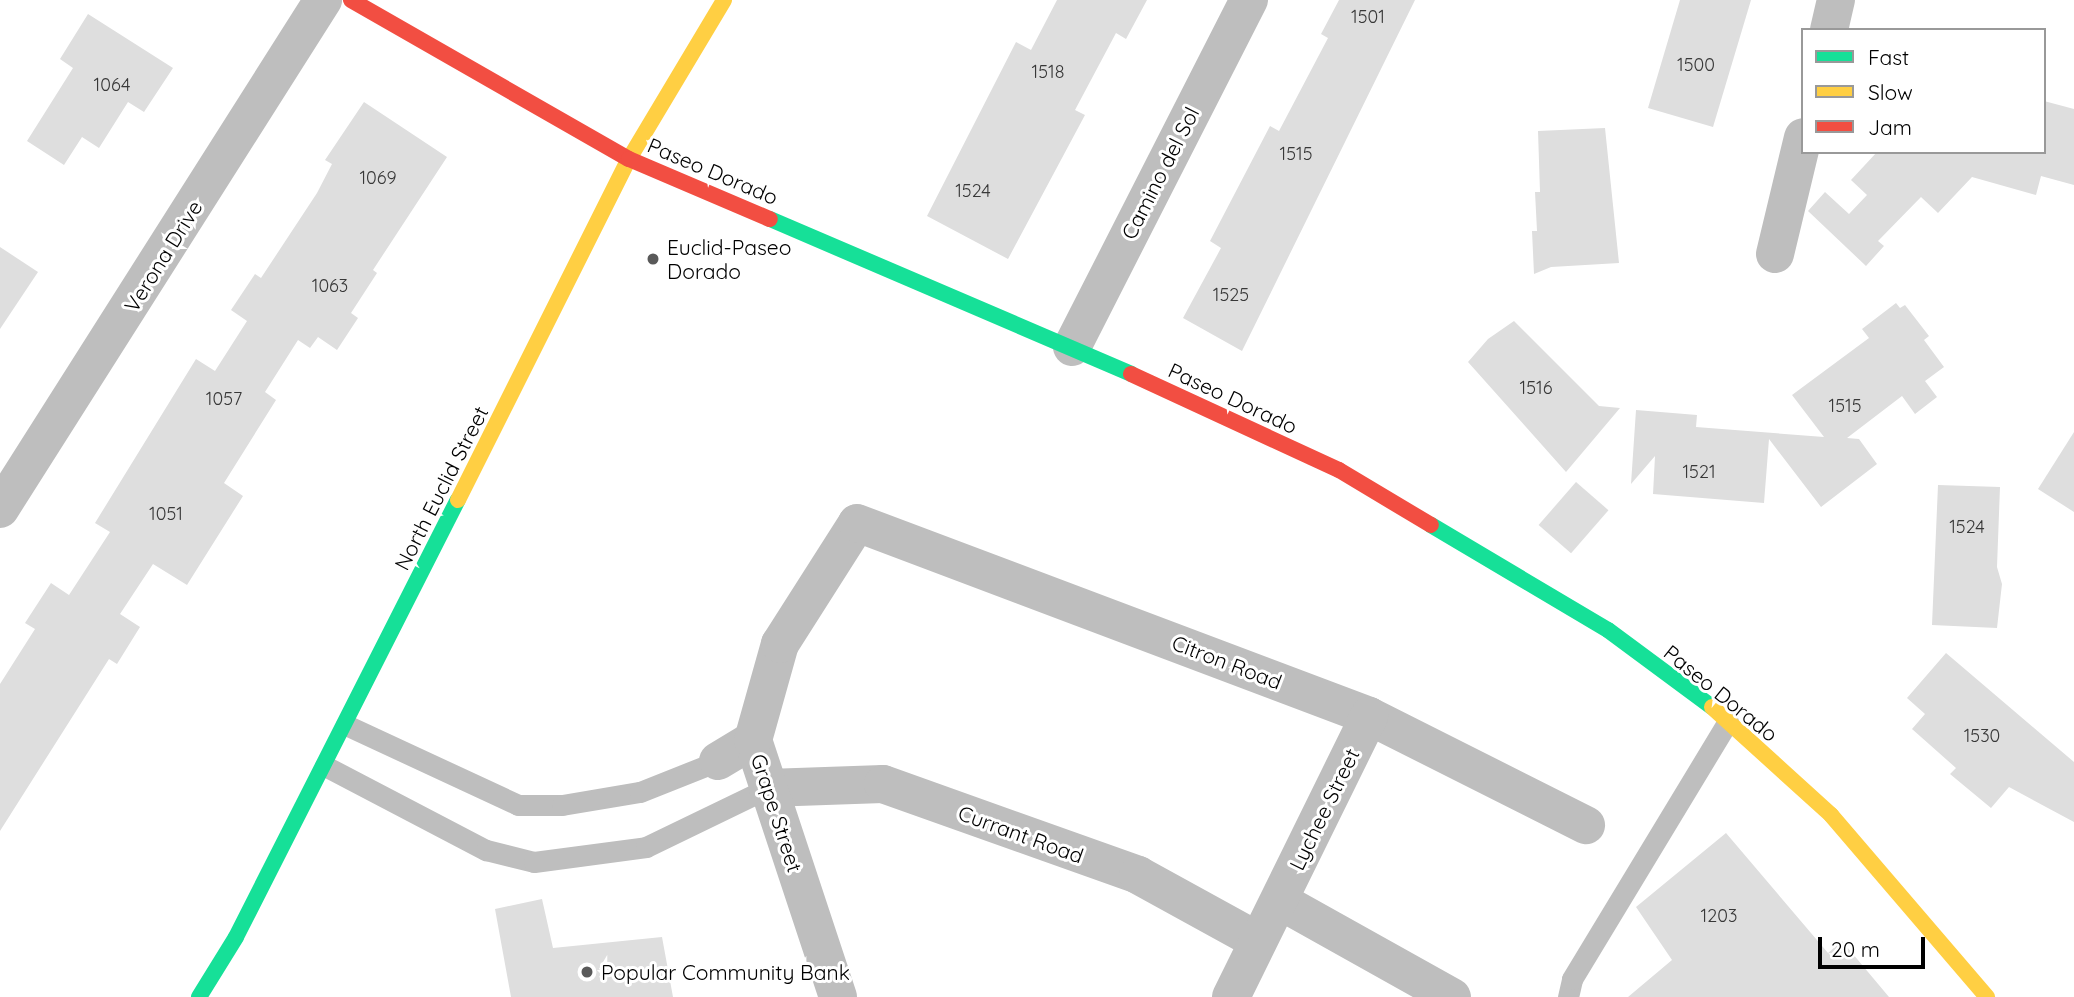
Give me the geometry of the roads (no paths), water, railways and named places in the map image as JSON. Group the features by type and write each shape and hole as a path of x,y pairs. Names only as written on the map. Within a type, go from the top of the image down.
{"street":[{"name":"Verona Drive","path":"0,509 323,0"},
{"name":"Paseo Dorado","path":"351,0 629,159 1072,346 1339,470 1608,630 1728,721 1831,814 1987,997"},
{"name":"North Euclid Street","path":"199,997 236,937 325,766 629,159 724,0"},
{"name":"Camino del Sol","path":"1072,346 1249,0"},
{"path":"1829,28 1836,0"},
{"path":"1774,254 1801,145"},
{"name":"Citron Road","path":"857,523 1369,716 1586,825"},
{"name":"Grape Street","path":"838,997 753,740 780,644 857,523"},
{"name":"Lychee Street","path":"1231,997 1369,716"},
{"path":"718,761 753,740"},
{"name":"Currant Road","path":"768,788 883,785 1138,875 1258,941"},
{"path":"1280,901 1452,997"}],"lane":[{"path":"1568,997 1572,979 1728,721"},
{"path":"346,725 518,806 562,805 640,792 718,761"},
{"path":"325,766 486,850 534,862 646,846 768,788"}],"place":[{"name":"Euclid-Paseo Dorado","path":"653,259"},
{"name":"Popular Community Bank","path":"587,972"}]}
